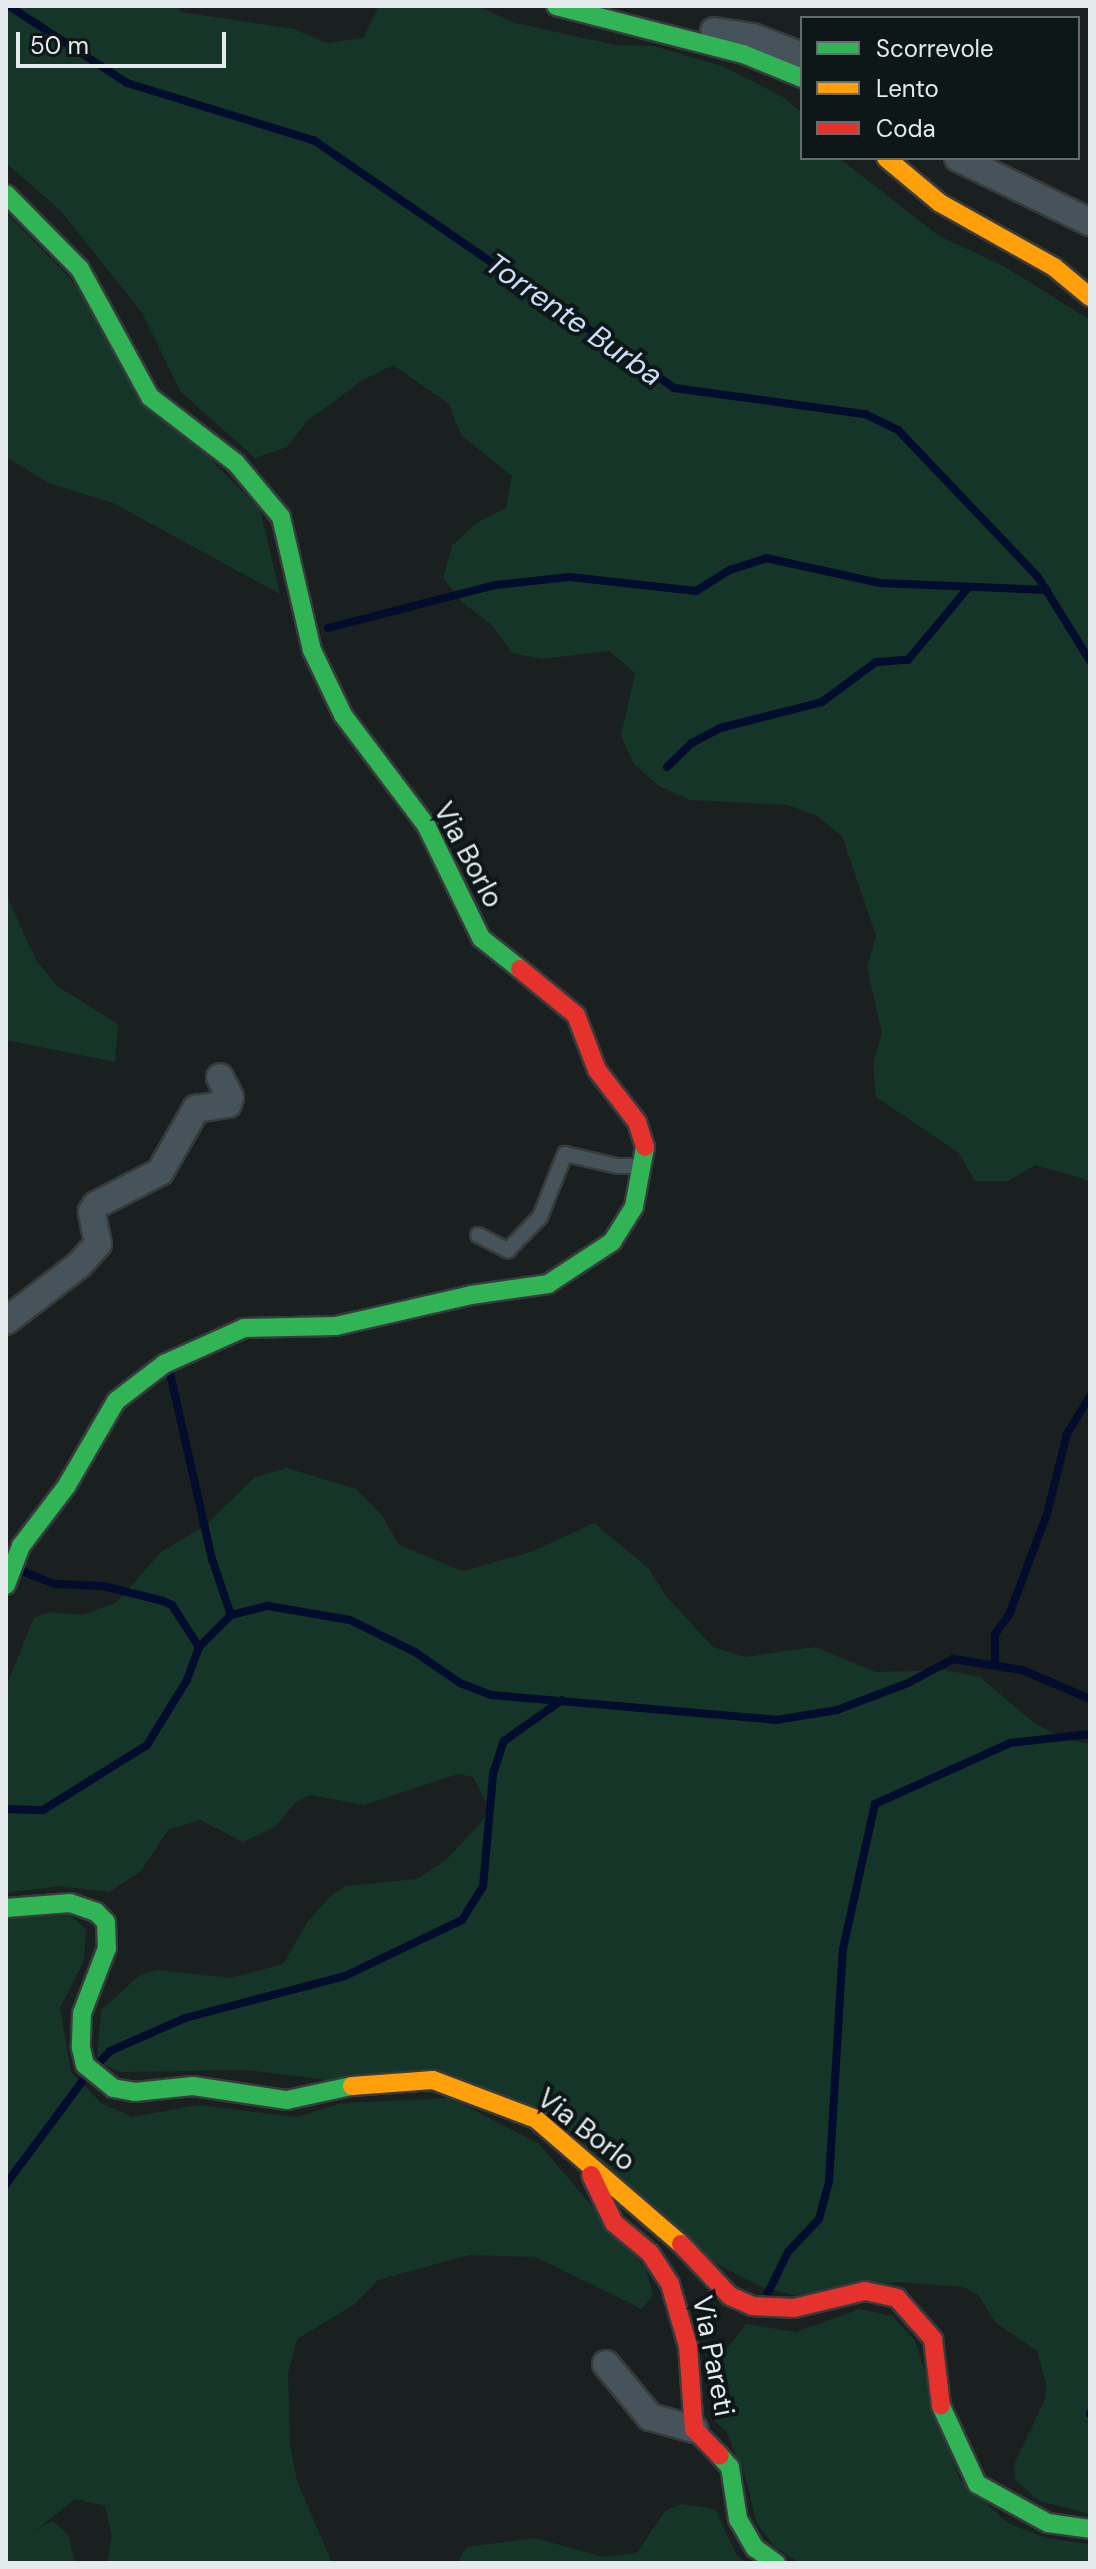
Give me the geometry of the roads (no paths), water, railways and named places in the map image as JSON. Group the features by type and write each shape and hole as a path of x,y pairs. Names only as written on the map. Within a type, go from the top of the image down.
{"main road":[{"path":"556,6 743,54 800,77"},
{"path":"888,160 940,203 1054,267 1090,297"},
{"name":"Via Borlo","path":"6,194 80,269 150,397 236,463 281,517 312,650 343,715 426,825 481,938 576,1015 607,1088 645,1137 647,1165"},
{"path":"6,1585 21,1546 66,1487 116,1401 164,1364 244,1328 336,1326 471,1295 548,1284 612,1242 634,1207 647,1165"},
{"name":"Via Borlo","path":"6,1908 70,1903 96,1912 106,1922 107,1948 80,2030 85,2065 113,2088 135,2092 193,2086 287,2100 381,2080 433,2080 536,2119 698,2259 730,2296 752,2306 794,2308 865,2291 897,2298 912,2308 933,2339 942,2413 977,2484 1048,2523 1090,2529"},
{"name":"Via Pareti","path":"584,2160 614,2223 650,2253 670,2284 688,2346 694,2429 730,2467 738,2519 755,2548 776,2563"}],"street":[{"path":"639,28 681,24 753,37 800,55"},
{"path":"962,160 1090,222"},
{"path":"6,1321 79,1265 98,1244 92,1212 96,1205 160,1172 196,1109 228,1104 230,1097 220,1077"},
{"path":"606,2364 650,2417 694,2429"}],"lane":[{"path":"478,1235 508,1250 540,1217 565,1154 618,1166 647,1165"}],"waterway":[{"name":"Torrente Burba","path":"9,6 127,83 315,141 674,388 865,414 898,430 1038,577 1090,661"},
{"path":"328,628 496,585 570,577 696,591 730,570 766,558 880,583 1047,590"},
{"path":"667,767 692,743 720,728 822,702 876,662 908,660 968,588"},
{"path":"170,1373 212,1559 231,1615"},
{"path":"995,1665 995,1634 1009,1615 1047,1514 1067,1434 1090,1396"},
{"path":"22,1571 54,1584 103,1586 163,1601 172,1605 199,1647"},
{"path":"6,1809 43,1810 147,1745 187,1680 199,1647 231,1615 268,1606 350,1620 415,1652 460,1683 492,1695 776,1720 837,1710 908,1683 953,1659 1022,1670 1090,1699"},
{"path":"99,2063 110,2051 185,2018 345,1976 462,1920 483,1887 493,1774 504,1741 562,1700"},
{"path":"767,2295 788,2252 819,2219 829,2182 843,1949 875,1804 1010,1743 1090,1734"},
{"path":"6,2184 84,2079"}]}
